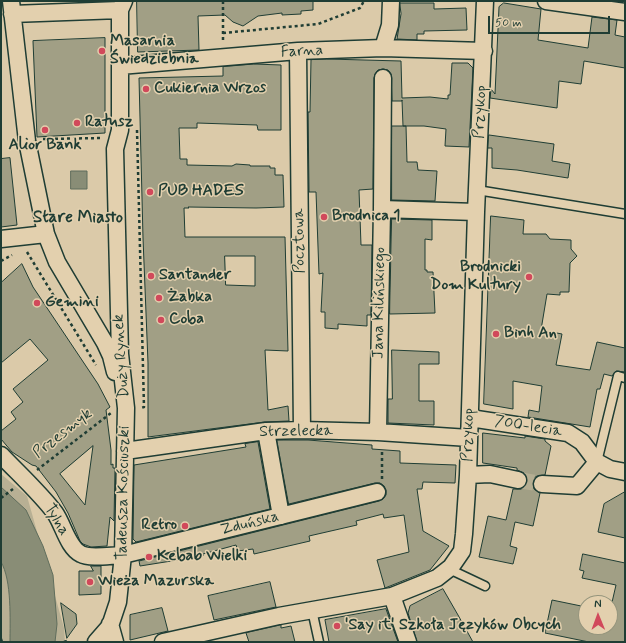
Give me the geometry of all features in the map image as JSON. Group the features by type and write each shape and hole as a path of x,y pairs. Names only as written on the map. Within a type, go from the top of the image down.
{"street":[{"path":"383,48 390,25 391,1"},
{"name":"Przykop","path":"164,642 279,616 392,596 437,578 448,569 462,552 468,475 476,212 485,1"},
{"path":"546,1 625,12"},
{"path":"11,8 122,5"},
{"name":"Duży Rynek","path":"121,409 115,146 120,130 122,5"},
{"name":"Duży Rynek","path":"11,8 29,146 46,234 58,262 111,356 121,409"},
{"name":"Farna","path":"120,66 298,51 383,48 484,51"},
{"name":"Pocztowa","path":"298,51 302,430"},
{"name":"Jana Kilińskiego","path":"378,432 383,78"},
{"path":"382,209 476,212"},
{"path":"1,239 46,234"},
{"name":"Tadeusza Kościuszki","path":"96,642 110,624 118,602 123,555 125,451 121,409"},
{"name":"700-lecia","path":"470,418 568,433 582,442 597,462 610,469 625,472"},
{"name":"Strzelecka","path":"125,451 266,431 302,430 378,432 469,438"},
{"path":"266,431 281,516"},
{"name":"Tylna","path":"1,456 20,483 56,514 69,542 79,554 86,557 123,555"},
{"path":"542,484 577,486 597,462"},
{"path":"468,475 490,474 518,480"},
{"name":"Zduńska","path":"123,555 377,492"},
{"path":"392,596 408,642"},
{"path":"110,624 114,642"}],"lane":[{"path":"477,190 625,214"},
{"path":"597,462 618,376 625,378"},
{"path":"448,569 484,586"},
{"path":"312,610 319,642"}],"path":[{"path":"223,1 223,57"},
{"path":"223,33 318,24 360,8 364,1"},
{"path":"121,409 144,407 137,125"},
{"path":"29,146 37,140 108,137 108,130 137,130"},
{"path":"24,248 36,264 98,370"},
{"path":"1,261 13,254"},
{"name":"Przesmyk","path":"1,498 100,420 121,409"},
{"path":"377,492 382,487 382,449"}],"shaded area":[{"path":"71,171 87,171 87,189 71,189"},
{"path":"1,474 27,496 64,628 65,642 1,642"},
{"path":"1,487 26,510 43,546 53,575 57,624 55,642 10,642 9,590 5,570 1,562"}],"building":[{"path":"137,1 313,1 313,10 301,11 301,14 282,15 282,13 258,16 243,26 233,22 225,15 198,16 199,50 138,52"},
{"path":"400,3 434,3 434,9 466,8 467,30 424,31 424,34 417,34 417,40 397,39 401,14"},
{"path":"504,3 541,9 538,40 588,48 592,17 617,20 615,35 625,37 625,68 584,61 581,84 559,81 557,108 490,98 491,89 495,94 499,7"},
{"path":"105,38 105,133 37,137 33,41"},
{"path":"311,60 401,61 402,98 430,97 448,99 448,95 450,95 452,63 468,63 473,68 469,147 445,146 446,129 424,126 403,126 402,100 392,101 391,74 388,70 383,69 378,70 375,74 373,189 359,190 361,245 372,245 371,315 367,315 367,326 338,324 338,329 325,328 325,312 321,312 323,273 319,274 316,192 309,192 308,112 310,112"},
{"path":"254,64 281,65 281,130 258,130 257,125 197,123 197,128 179,128 180,159 187,159 187,165 232,166 236,164 270,166 270,168 275,168 275,175 283,175 284,207 184,208 185,237 285,237 288,351 265,350 268,410 288,406 289,421 265,422 148,437 148,363 139,78 223,76 223,67","holes":["225,256 255,256 255,286 226,285"]},
{"path":"392,126 406,126 407,162 417,162 418,170 437,171 435,201 392,200"},
{"path":"489,135 554,144 552,161 570,164 568,178 517,170 492,168 492,148 488,148"},
{"path":"10,158 17,225 1,227 1,159"},
{"path":"491,216 524,220 523,234 546,234 550,239 571,240 571,249 577,256 570,263 569,292 560,292 560,295 547,294 541,330 562,334 556,365 590,370 597,342 625,348 625,372 616,371 612,376 604,374 600,389 597,389 590,427 528,417 529,410 539,412 542,386 513,381 513,409 484,404"},
{"path":"392,219 432,220 432,240 425,239 425,270 427,270 427,272 433,272 435,313 390,314"},
{"path":"22,264 33,287 98,384 110,407 106,410 111,450 111,465 113,464 113,468 115,468 114,521 110,517 107,546 91,547 80,541 68,513 56,492 36,466 12,452 1,439 1,431 16,419 11,412 23,402 13,389 48,360 30,339 1,363 1,283","holes":["93,446 85,505 60,474"]},
{"path":"392,350 439,352 439,364 419,364 419,401 434,401 434,425 388,423 388,399 392,399"},
{"path":"483,433 545,439 545,441 551,446 545,475 534,478 534,489 540,493 533,526 515,522 510,546 517,548 513,564 479,557 488,516 506,520 513,489 521,489 525,487 527,477 524,473 517,470 517,468 483,463"},
{"path":"277,440 308,440 372,445 372,449 400,451 400,463 456,465 455,483 423,482 422,489 417,489 423,531 449,546 430,570 385,588 377,560 409,552 404,515 384,518 383,514 356,521 357,525 309,536 310,541 254,554 253,549 238,551 236,545 203,554 203,556 140,566 139,561 379,501 386,495 384,486 380,483 375,483 289,504"},
{"path":"258,442 270,509 136,542 133,539 134,465 246,447 245,444"},
{"path":"625,492 625,538 598,532 604,504"},
{"path":"583,554 625,563 625,642 589,642 545,633 552,600 578,605 578,635 618,635 618,595 614,595 616,585 582,578 584,571 580,570"},
{"name":"Wieża Mazurska","path":"91,566 101,566 101,594 79,595 79,571 93,571"},
{"path":"270,582 276,607 214,620 208,596"},
{"path":"443,589 473,642 417,642 408,613 410,606"},
{"path":"61,603 76,614 77,624 67,638"},
{"path":"162,608 168,631 130,640 130,615"},
{"path":"386,609 398,642 329,642 325,620"},
{"path":"281,625 281,628 291,626 295,642 249,642 246,633"}],"tunnel":[{"path":"518,480 542,484"}],"place":[{"name":"Masarnia Świedziebnia","path":"102,51"},
{"name":"Cukiernia Wrzos","path":"146,89"},
{"name":"Ratusz","path":"77,123"},
{"name":"Alior Bank","path":"45,130"},
{"name":"PUB HADES","path":"150,192"},
{"name":"Brodnica 1","path":"324,217"},
{"name":"Santander","path":"151,276"},
{"name":"Brodnicki Dom Kultury","path":"529,277"},
{"name":"Żabka","path":"159,298"},
{"name":"Gemini","path":"37,303"},
{"name":"Coba","path":"161,320"},
{"name":"Binh An","path":"496,334"},
{"name":"Retro","path":"185,526"},
{"name":"Kebab Wielki","path":"149,557"},
{"name":"Wieża Mazurska","path":"90,582"},
{"name":"'Say it' Szkoła Języków Obcych","path":"337,626"}],"district":[{"name":"Stare Miasto","path":"78,218"}]}
